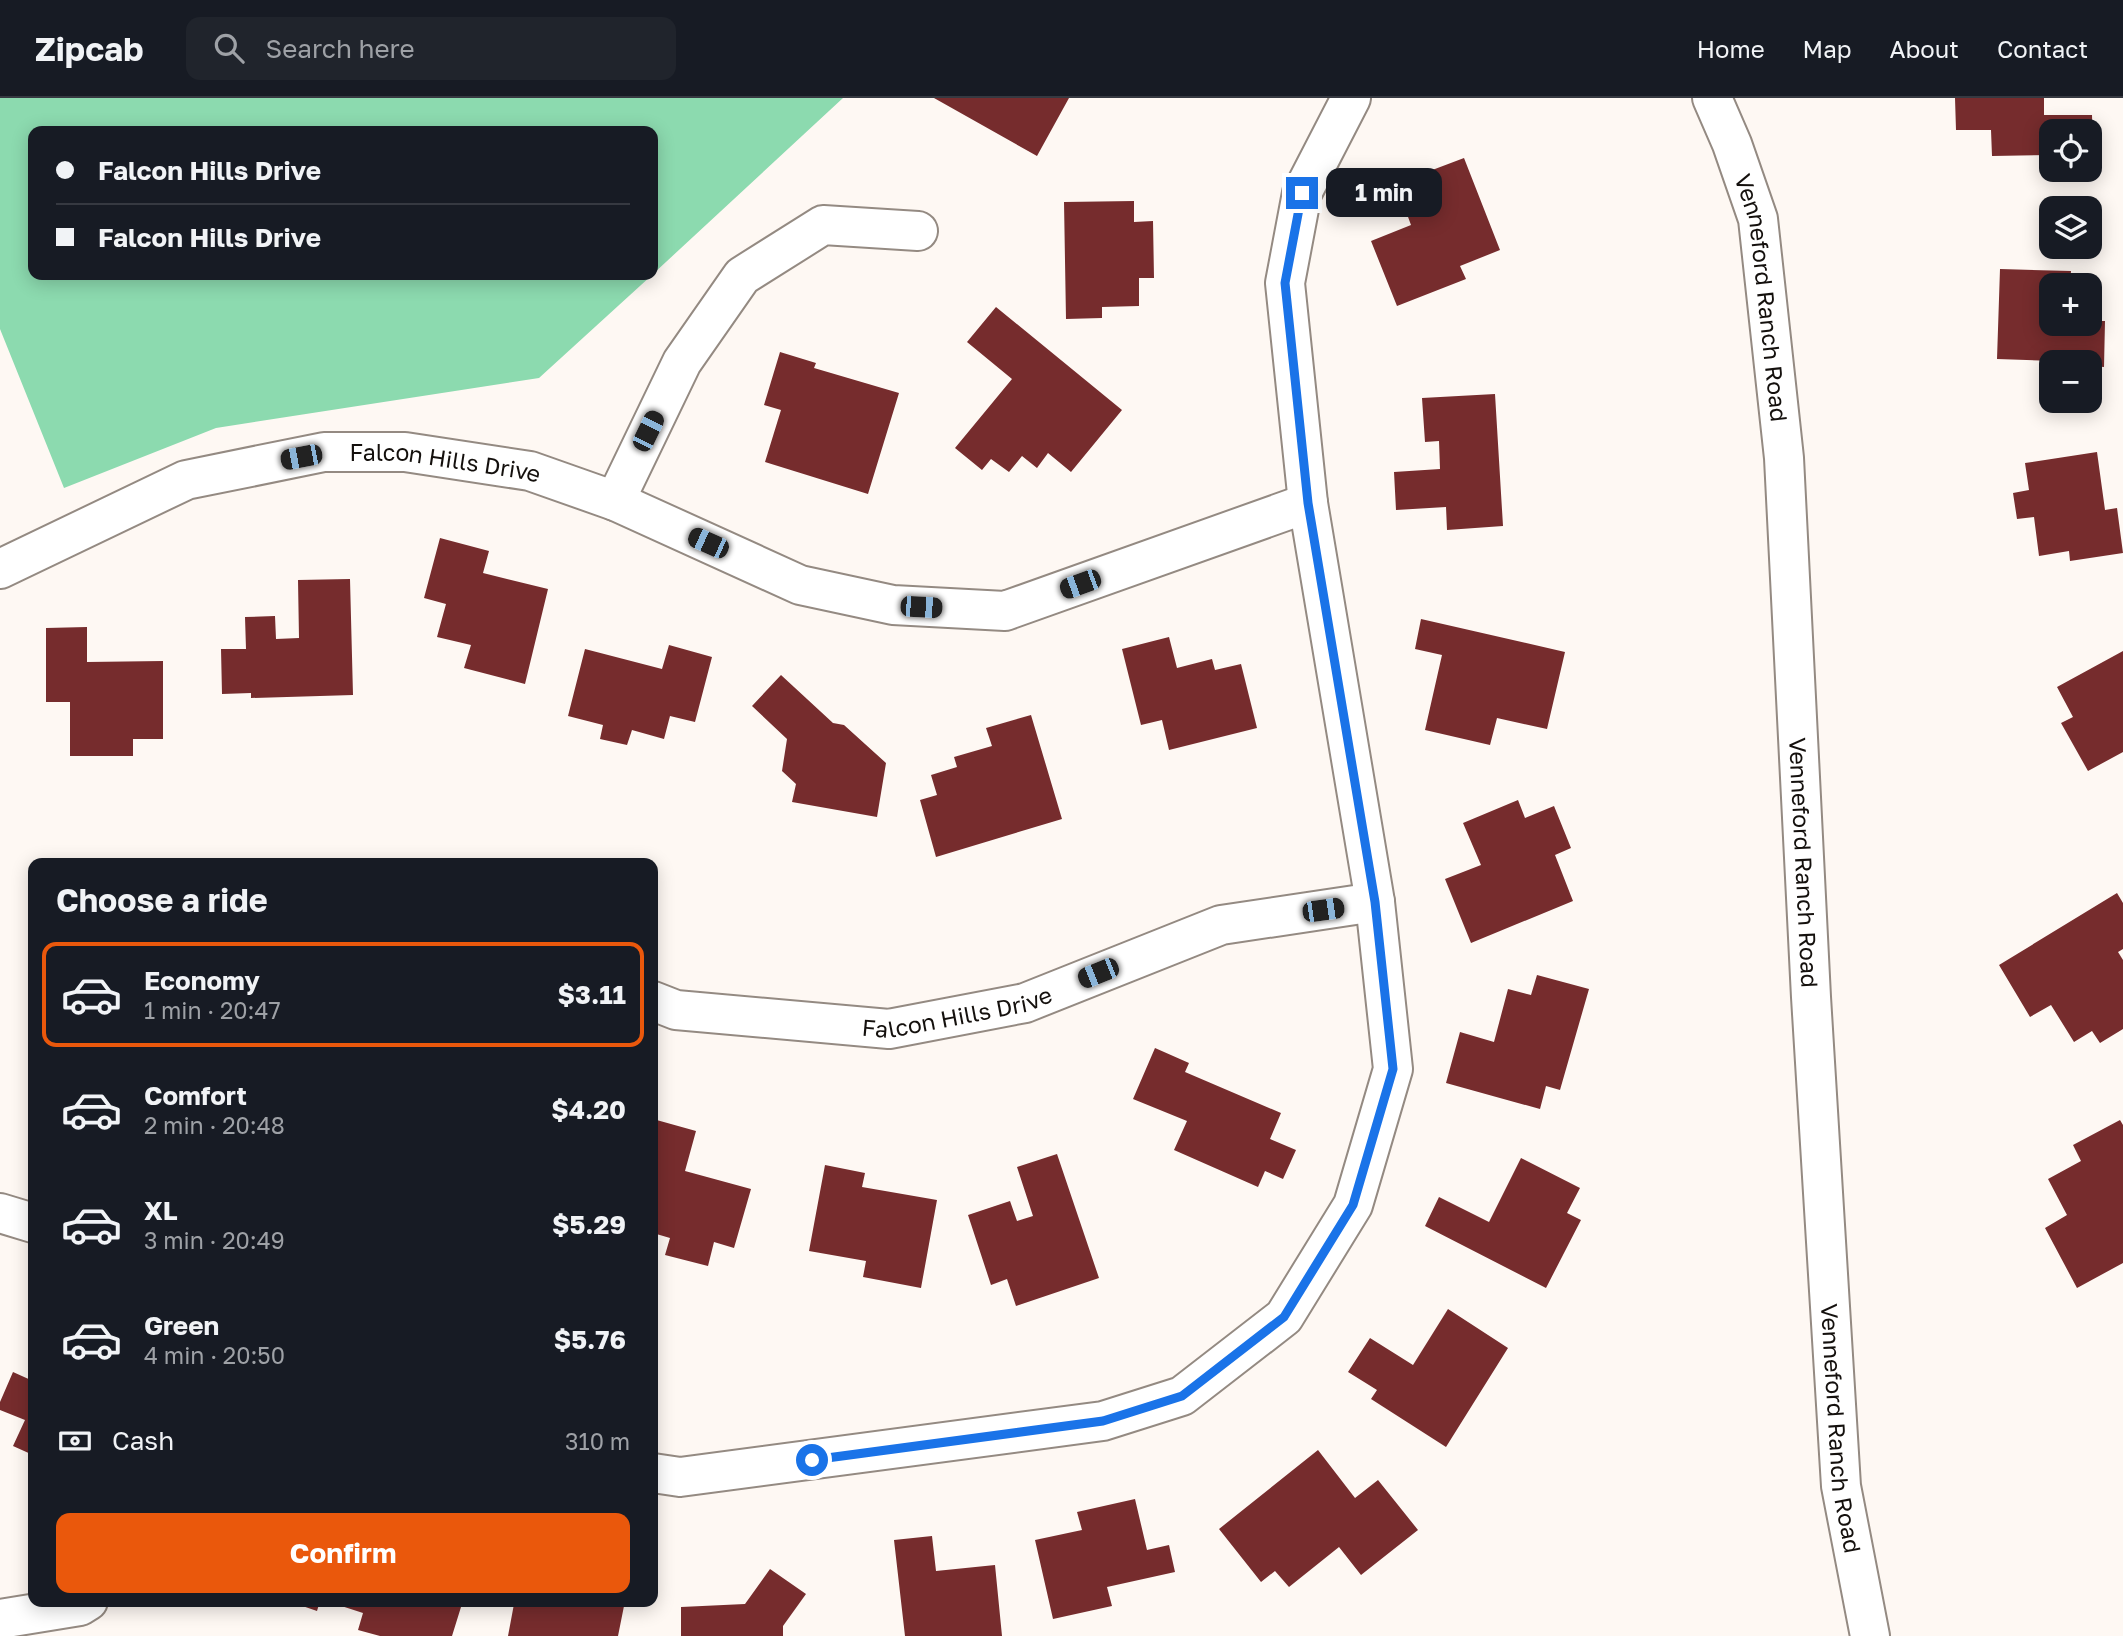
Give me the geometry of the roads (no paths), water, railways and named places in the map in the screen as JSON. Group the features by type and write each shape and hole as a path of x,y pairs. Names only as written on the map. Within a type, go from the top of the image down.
{"street":[{"path":"658,1474 680,1477 1103,1421 1182,1396 1284,1317 1353,1205 1393,1069 1375,902 1308,503 1285,283 1302,193 1350,98"},
{"name":"Venneford Ranch Road","path":"1712,98 1732,144 1758,219 1784,458 1811,997 1841,1486 1870,1636"},
{"path":"615,501 682,362 741,276 823,225 918,231"},
{"name":"Falcon Hills Drive","path":"0,569 186,480 324,452 405,452 530,471 615,501 800,585 893,605 1005,611 1308,503"},
{"name":"Falcon Hills Drive","path":"658,1003 676,1010 889,1029 1025,1003 1221,925 1375,902"},
{"path":"0,1213 28,1221"},
{"path":"0,1619 74,1607"}]}
